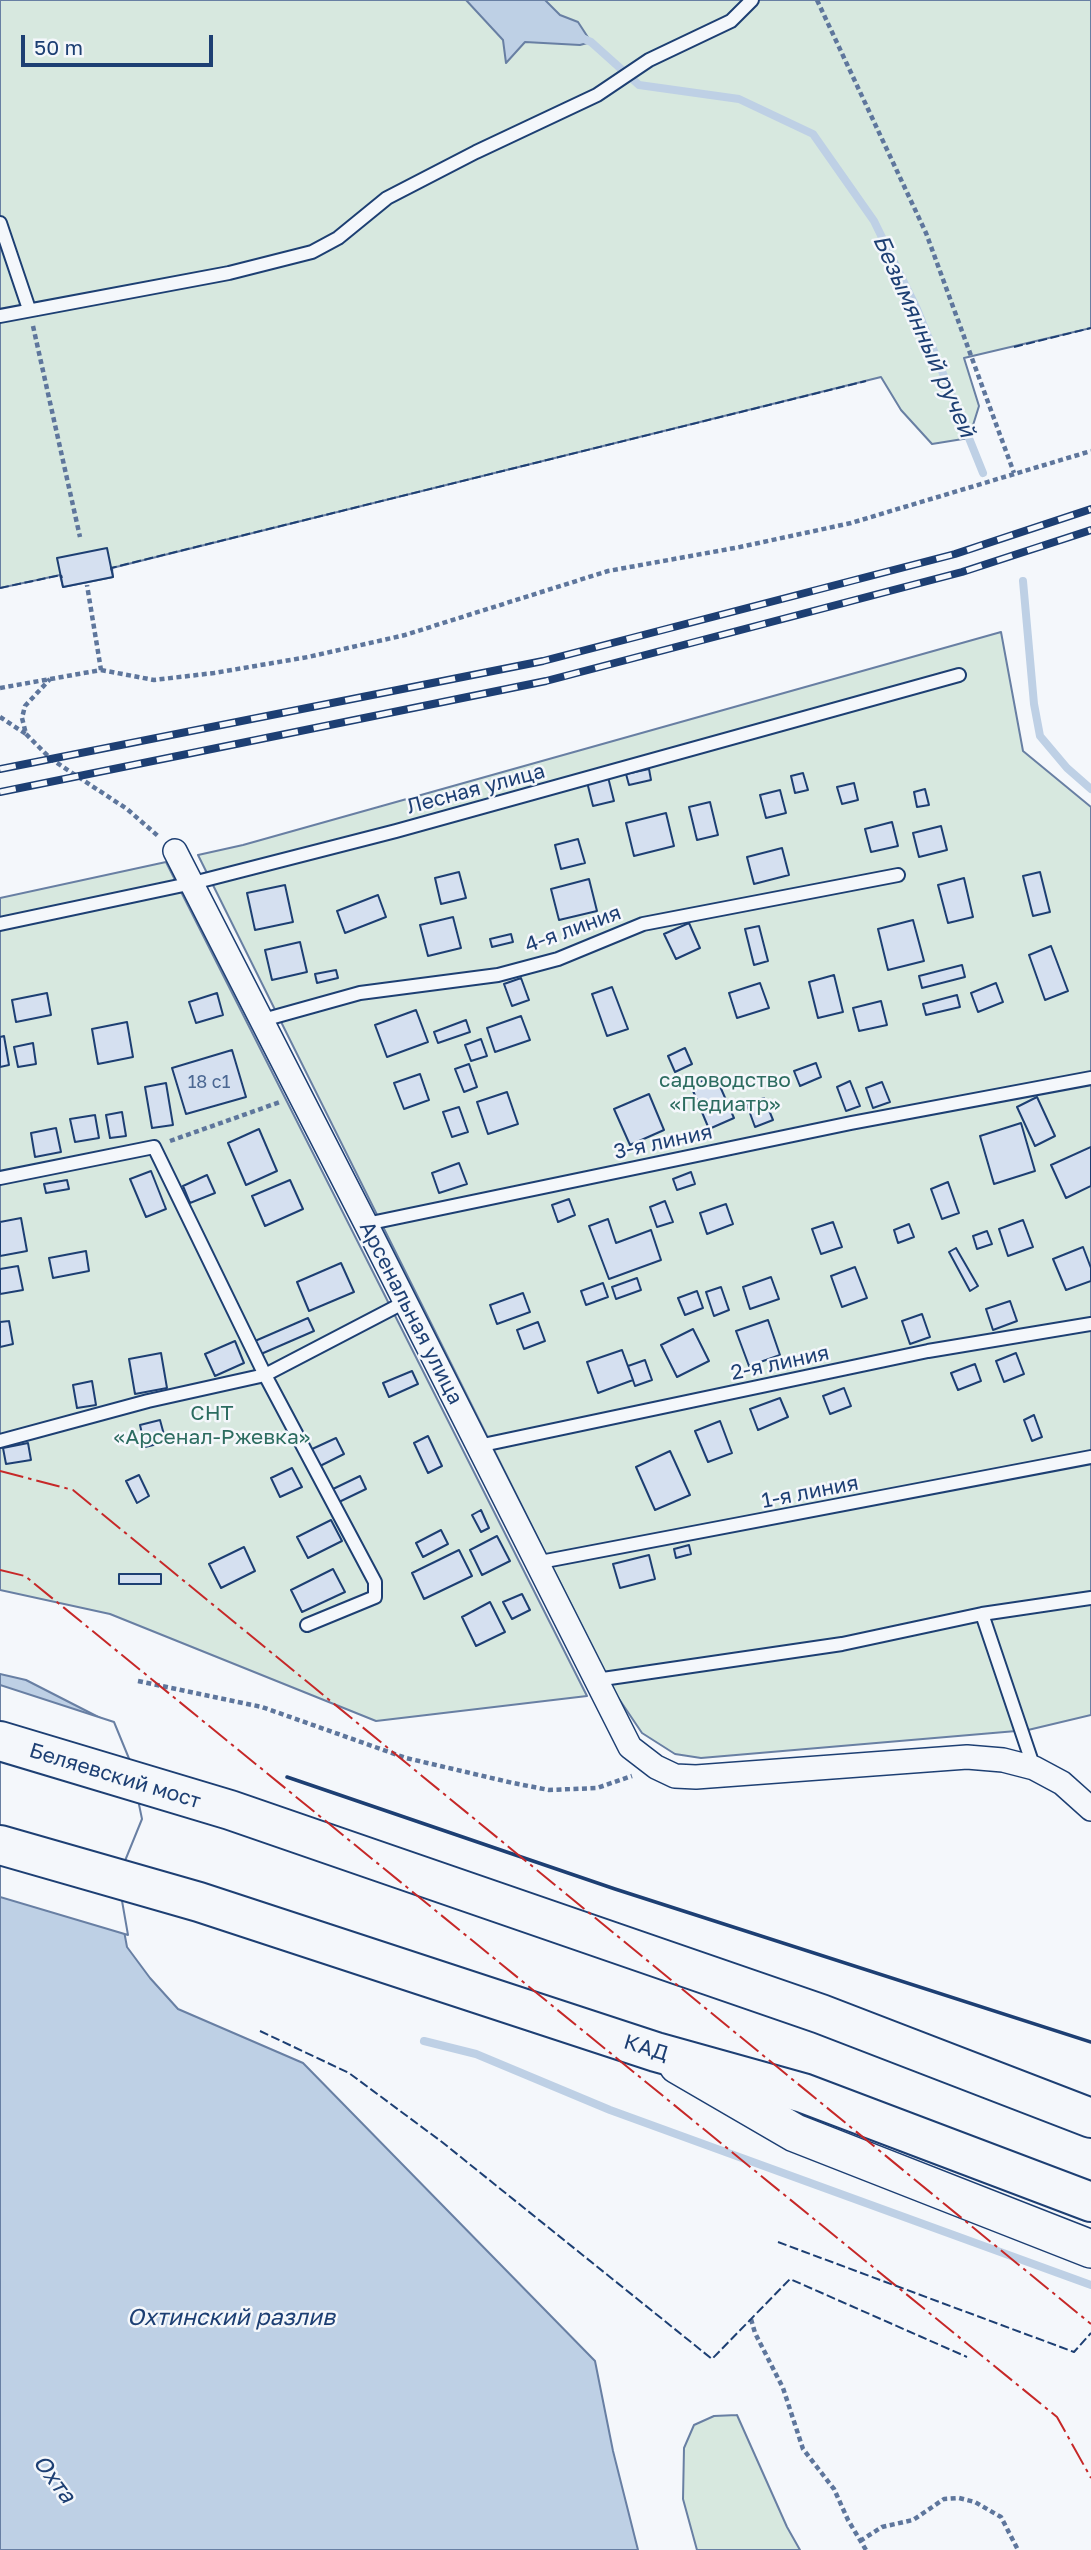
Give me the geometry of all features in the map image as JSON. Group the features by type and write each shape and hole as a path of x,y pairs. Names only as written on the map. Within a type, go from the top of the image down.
{"highway":[{"name":"Беляевский мост","path":"0,1741 230,1810 821,2014 1091,2118"},
{"name":"КАД","path":"0,1845 199,1902 656,2052 803,2094 1091,2202"}],"main road":[{"path":"656,2052 795,2133 1091,2249"}],"street":[{"name":"Арсенальная улица","path":"175,851 630,1747 656,1767"},
{"path":"656,1767 675,1776 696,1777 967,1757 1003,1760 1034,1768 1062,1783 1091,1809"}],"lane":[{"path":"0,316 229,273 312,252 338,238 387,198 476,152 597,95 649,60 731,21 752,0"},
{"path":"0,223 29,309"},
{"name":"Лесная улица","path":"0,925 193,883 396,831 959,676"},
{"name":"4-я линия","path":"263,1020 360,993 510,972 558,960 643,924 898,876"},
{"name":"3-я линия","path":"366,1224 851,1123 1091,1078"},
{"path":"0,1178 154,1147 265,1375 375,1582 375,1597 307,1625"},
{"path":"0,1441 148,1401 265,1375 405,1302"},
{"name":"2-я линия","path":"478,1446 928,1351 1091,1324"},
{"name":"1-я линия","path":"535,1563 1091,1457"},
{"path":"596,1680 842,1644 982,1614 1091,1598"},
{"path":"982,1614 1034,1768"}],"path":[{"path":"817,0 926,233 1014,473"},
{"path":"29,309 80,537"},
{"path":"0,688 100,670 154,680 308,657 405,635 608,571 740,547 850,523 1091,451"},
{"path":"87,585 100,670"},
{"path":"26,734 22,718 25,706 50,679"},
{"path":"0,717 26,734 51,759 127,809 175,851"},
{"path":"154,1147 301,1095"},
{"path":"138,1681 261,1707 406,1758 549,1790 597,1788 656,1767"},
{"path":"751,2319 755,2333 783,2388 803,2449 834,2489 866,2550"},
{"path":"860,2541 882,2528 913,2520 944,2499 959,2498 975,2502 1001,2517 1017,2550"}],"green space":[{"path":"0,0 1091,0 1091,328 964,358 979,406 969,438 932,444 901,410 881,377 112,568 113,577 63,587 60,575 0,588"},
{"name":"садоводство «Педиатр»","path":"1001,632 1023,751 1091,807 1091,1715 1028,1730 701,1758 675,1754 642,1733 615,1693 198,855 243,845"},
{"name":"СНТ «Арсенал-Ржевка»","path":"166,862 587,1696 376,1721 110,1614 0,1590 0,898"},
{"path":"737,2415 800,2550 697,2550 683,2499 684,2448 694,2425 714,2416"}],"water":[{"path":"466,0 545,0 560,15 578,22 591,42 580,45 525,42 506,63 503,40"},
{"name":"Охтинский разлив","path":"0,1674 26,1680 112,1724 114,1877 127,1947 150,1978 178,2009 303,2063 595,2361 613,2451 638,2550 0,2550"}],"pier":[{"path":"0,1685 114,1722 130,1761 142,1819 118,1878 128,1935 0,1897"}],"building":[{"path":"107,548 113,577 63,587 57,558"},
{"path":"649,769 651,780 629,785 626,774"},
{"path":"803,773 808,790 795,793 791,776"},
{"path":"608,777 614,801 593,806 587,782"},
{"path":"854,783 858,800 842,804 837,787"},
{"path":"925,789 929,805 917,807 914,792"},
{"path":"780,790 786,813 766,818 760,795"},
{"path":"710,802 718,835 697,840 689,807"},
{"path":"666,813 674,846 634,856 626,823"},
{"path":"892,822 898,846 871,852 865,829"},
{"path":"941,826 947,850 919,857 913,833"},
{"path":"578,839 585,863 561,869 555,845"},
{"path":"782,848 789,875 754,884 747,857"},
{"path":"459,872 466,898 441,904 435,878"},
{"path":"1040,872 1050,912 1033,916 1023,876"},
{"path":"964,878 973,917 948,923 938,885"},
{"path":"589,879 597,911 559,920 551,889"},
{"path":"285,885 293,922 255,930 247,893"},
{"path":"378,895 386,917 345,933 337,911"},
{"path":"453,917 461,948 428,956 420,925"},
{"path":"913,920 924,961 888,970 878,929"},
{"path":"689,923 700,948 676,959 664,934"},
{"path":"759,926 768,961 754,965 745,929"},
{"path":"511,934 513,942 492,947 490,939"},
{"path":"300,942 307,972 272,980 265,950"},
{"path":"1051,946 1068,991 1045,1000 1029,955"},
{"path":"962,965 965,977 922,988 919,976"},
{"path":"336,970 338,978 317,983 315,974"},
{"path":"834,975 843,1012 818,1018 809,982"},
{"path":"521,978 529,1000 512,1006 504,984"},
{"path":"760,983 769,1008 737,1018 729,993"},
{"path":"996,983 1003,1002 978,1012 971,993"},
{"path":"612,987 628,1029 607,1036 592,994"},
{"path":"47,993 51,1015 16,1022 12,1000"},
{"path":"217,993 223,1015 196,1023 189,1002"},
{"path":"957,995 960,1007 926,1015 923,1004"},
{"path":"881,1001 887,1025 859,1031 853,1008"},
{"path":"416,1010 428,1042 387,1057 375,1025"},
{"path":"521,1016 530,1040 495,1052 487,1028"},
{"path":"466,1020 470,1032 438,1043 434,1032"},
{"path":"127,1022 133,1057 98,1064 92,1029"},
{"path":"4,1036 9,1065 0,1067 0,1037"},
{"path":"481,1039 487,1056 471,1061 465,1045"},
{"path":"33,1043 36,1064 18,1067 14,1047"},
{"path":"685,1048 692,1064 675,1072 668,1056"},
{"path":"232,1050 246,1097 186,1114 172,1068"},
{"path":"816,1063 821,1077 800,1086 794,1071"},
{"path":"469,1064 477,1087 464,1092 455,1069"},
{"path":"420,1074 429,1100 404,1109 394,1083"},
{"path":"715,1075 734,1118 709,1129 691,1086"},
{"path":"850,1081 860,1106 846,1111 837,1087"},
{"path":"882,1082 890,1102 873,1108 866,1088"},
{"path":"166,1083 173,1125 152,1128 145,1087"},
{"path":"507,1092 518,1124 488,1134 477,1102"},
{"path":"649,1094 664,1130 630,1145 614,1109"},
{"path":"1037,1097 1055,1136 1035,1146 1017,1107"},
{"path":"764,1098 773,1120 755,1127 747,1105"},
{"path":"459,1107 468,1132 452,1137 443,1112"},
{"path":"122,1112 126,1136 110,1138 106,1115"},
{"path":"95,1115 99,1138 75,1142 70,1119"},
{"path":"1021,1123 1035,1171 994,1184 980,1136"},
{"path":"56,1128 61,1152 35,1157 31,1133"},
{"path":"259,1129 277,1171 246,1185 228,1143"},
{"path":"1091,1147 1091,1186 1066,1198 1051,1165"},
{"path":"459,1163 467,1184 439,1193 432,1173"},
{"path":"151,1171 166,1209 146,1217 130,1179"},
{"path":"691,1172 695,1184 677,1190 673,1179"},
{"path":"207,1175 215,1193 190,1203 183,1186"},
{"path":"67,1180 69,1189 46,1193 44,1184"},
{"path":"290,1180 303,1209 265,1226 252,1196"},
{"path":"948,1182 959,1213 942,1219 931,1189"},
{"path":"569,1199 575,1215 558,1222 552,1205"},
{"path":"665,1201 673,1222 657,1227 650,1207"},
{"path":"726,1204 733,1224 707,1234 700,1213"},
{"path":"21,1218 27,1251 0,1256 0,1222"},
{"path":"608,1219 616,1243 651,1230 661,1260 609,1279 589,1226"},
{"path":"1023,1220 1033,1247 1008,1256 999,1229"},
{"path":"833,1222 842,1247 821,1254 812,1229"},
{"path":"909,1224 914,1237 898,1243 894,1230"},
{"path":"987,1231 992,1244 977,1249 973,1236"},
{"path":"1083,1247 1091,1268 1091,1281 1066,1290 1053,1259"},
{"path":"956,1248 978,1286 970,1291 949,1252"},
{"path":"86,1251 89,1271 53,1278 49,1258"},
{"path":"341,1263 354,1292 309,1311 297,1282"},
{"path":"18,1266 23,1290 0,1294 0,1269"},
{"path":"855,1267 867,1298 842,1307 831,1276"},
{"path":"771,1277 779,1299 750,1309 743,1287"},
{"path":"637,1278 641,1290 616,1299 612,1287"},
{"path":"603,1283 608,1297 586,1305 581,1291"},
{"path":"721,1287 729,1310 714,1316 706,1292"},
{"path":"697,1291 703,1308 685,1315 678,1298"},
{"path":"523,1293 530,1312 497,1324 490,1305"},
{"path":"1010,1301 1017,1321 993,1330 986,1309"},
{"path":"922,1314 930,1337 910,1344 902,1321"},
{"path":"308,1318 314,1331 261,1354 255,1341"},
{"path":"768,1320 780,1355 749,1366 736,1331"},
{"path":"9,1321 13,1344 0,1347 0,1322"},
{"path":"538,1322 545,1341 524,1349 517,1330"},
{"path":"693,1329 709,1361 677,1377 661,1345"},
{"path":"235,1341 244,1363 215,1376 205,1354"},
{"path":"622,1350 633,1380 598,1393 587,1362"},
{"path":"161,1353 167,1388 135,1394 129,1359"},
{"path":"1016,1353 1024,1374 1004,1382 996,1361"},
{"path":"645,1360 652,1380 635,1386 628,1366"},
{"path":"975,1364 981,1381 958,1390 951,1373"},
{"path":"412,1371 418,1384 389,1397 383,1383"},
{"path":"92,1381 96,1405 77,1408 73,1385"},
{"path":"844,1388 851,1406 830,1414 823,1396"},
{"path":"780,1398 788,1417 758,1430 750,1409"},
{"path":"1034,1415 1042,1437 1032,1441 1024,1420"},
{"path":"160,1420 166,1442 145,1447 140,1425"},
{"path":"720,1421 732,1453 708,1462 695,1431"},
{"path":"428,1436 442,1466 428,1473 414,1443"},
{"path":"336,1438 344,1454 318,1467 310,1450"},
{"path":"28,1443 31,1460 6,1464 3,1448"},
{"path":"670,1451 690,1495 655,1510 636,1467"},
{"path":"292,1468 302,1487 280,1497 271,1478"},
{"path":"139,1475 149,1496 137,1503 126,1481"},
{"path":"360,1476 366,1489 339,1502 333,1489"},
{"path":"481,1510 489,1528 481,1532 472,1515"},
{"path":"331,1520 342,1541 308,1558 297,1537"},
{"path":"441,1530 448,1544 423,1557 416,1543"},
{"path":"497,1536 510,1561 482,1575 470,1550"},
{"path":"689,1545 691,1554 676,1558 674,1549"},
{"path":"244,1547 255,1571 221,1588 209,1564"},
{"path":"459,1550 472,1576 424,1599 412,1573"},
{"path":"649,1555 655,1579 620,1588 613,1564"},
{"path":"333,1569 345,1592 302,1612 291,1590"},
{"path":"119,1574 161,1574 161,1584 119,1584"},
{"path":"522,1594 530,1610 512,1619 503,1602"},
{"path":"490,1602 505,1632 476,1646 462,1617"}],"waterway":[{"name":"Безымянный ручей","path":"582,38 591,42 639,85 739,99 813,134 874,221 917,309 983,473"},
{"name":"Безымянный ручей","path":"1023,581 1034,704 1040,736 1067,768 1091,789"},
{"path":"424,2041 476,2054 610,2110 1091,2285"}],"railway":[{"path":"0,769 543,661 955,554 1091,509"},
{"path":"0,792 546,681 962,572 1091,530"}],"fence":[{"path":"1014,347 1091,328"},
{"path":"112,571 111,568 866,381"},
{"path":"0,588 61,575 62,578"},
{"path":"260,2031 349,2073 442,2142 712,2359 790,2279 967,2357"},
{"path":"778,2242 1074,2352 1091,2333"}],"wall":[{"path":"287,1777 615,1889 1091,2042"}],"power":[{"path":"0,1471 73,1490 1091,2324"},
{"path":"0,1570 25,1576 1057,2417 1091,2478"}],"water label":[{"name":"Охта","path":"54,2479"}]}
